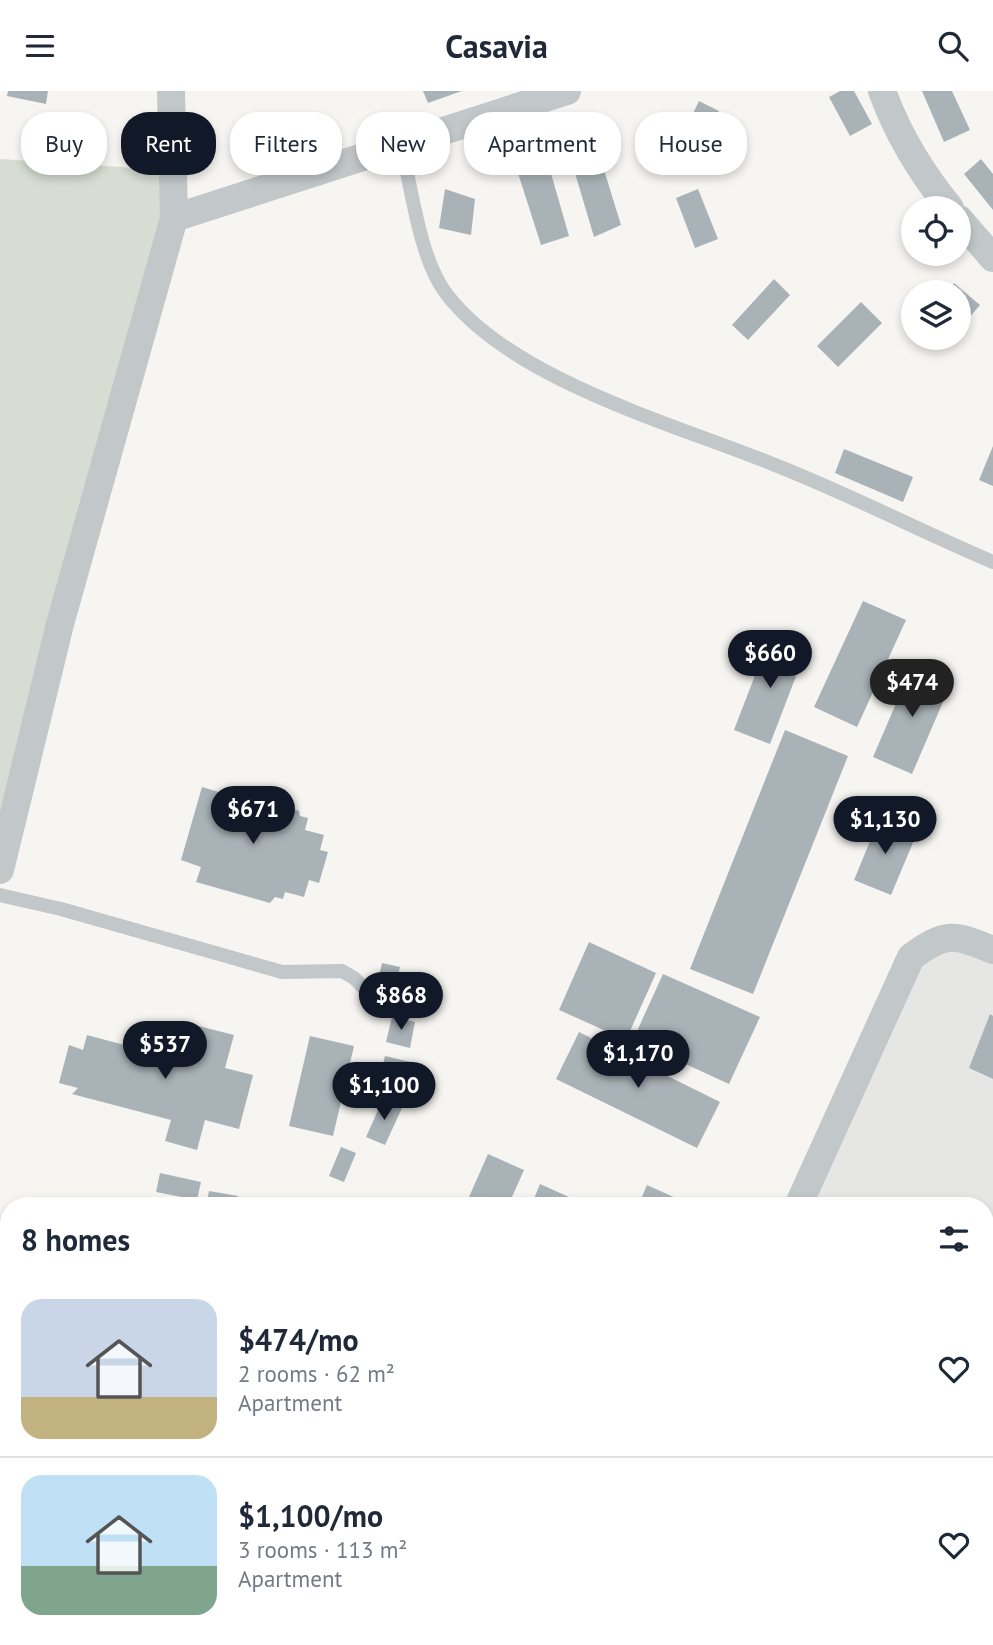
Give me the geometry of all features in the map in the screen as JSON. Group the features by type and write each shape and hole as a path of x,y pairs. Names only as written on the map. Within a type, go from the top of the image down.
{"street":[{"path":"0,870 6,810 174,218 171,91"},
{"path":"450,129 567,91"},
{"path":"882,91 890,112 928,179 941,196"},
{"path":"174,218 356,159"},
{"path":"971,233 993,258"},
{"path":"802,1197 911,957 946,936 960,936 993,950"}],"lane":[{"path":"408,175 425,249 443,289 469,321 502,347 558,377 701,437 776,465 993,562"},
{"path":"0,895 61,909 282,972 342,971 354,978 372,996"}],"shaded area":[{"path":"0,159 21,160 21,175 107,175 107,166 121,167 121,175 181,175 15,810 0,809"},
{"path":"934,948 993,956 993,1197 806,1197 912,964"}],"building":[{"path":"8,91 48,91 46,104 7,96"},
{"path":"423,91 462,91 428,103"},
{"path":"840,91 854,91 872,124 850,136 829,97"},
{"path":"922,91 952,91 970,130 944,142"},
{"path":"699,101 719,111 719,112 694,112"},
{"path":"981,159 993,174 993,210 964,174"},
{"path":"519,175 551,175 569,236 541,245"},
{"path":"576,175 606,175 621,225 594,237"},
{"path":"445,189 475,199 471,235 439,228"},
{"path":"698,189 718,239 695,248 676,198"},
{"path":"774,279 790,295 748,340 732,325"},
{"path":"971,297 980,305 971,316"},
{"path":"861,302 882,323 838,367 817,346"},
{"path":"993,446 993,486 979,480"},
{"path":"844,449 913,477 903,502 835,473"},
{"path":"863,601 906,620 857,727 814,707"},
{"path":"770,636 806,650 770,744 734,730"},
{"path":"913,664 952,681 912,774 873,757"},
{"path":"785,730 848,756 753,994 690,969"},
{"path":"202,787 229,795 234,788 299,811 300,816 308,818 305,830 324,835 320,850 328,852 319,883 309,880 304,897 285,892 283,899 275,897 270,903 196,882 201,867 181,860"},
{"path":"880,817 917,833 891,895 854,880"},
{"path":"589,942 656,973 626,1040 559,1010"},
{"path":"382,963 400,967 394,993 376,988"},
{"path":"663,974 760,1017 729,1084 633,1040"},
{"path":"990,1014 993,1016 993,1079 969,1068"},
{"path":"392,1017 415,1022 410,1048 386,1042"},
{"path":"179,1021 234,1035 225,1068 253,1075 239,1129 205,1120 197,1150 165,1141 171,1120 72,1094 78,1088 59,1083 69,1045 83,1050 87,1035 169,1057"},
{"path":"579,1032 720,1102 697,1148 556,1079"},
{"path":"310,1036 354,1046 333,1136 289,1126"},
{"path":"385,1056 415,1063 407,1094 377,1088"},
{"path":"383,1099 402,1108 385,1145 366,1137"},
{"path":"341,1147 356,1153 344,1182 329,1176"},
{"path":"488,1154 524,1170 512,1197 469,1197"},
{"path":"160,1173 201,1182 198,1197 156,1192"},
{"path":"540,1184 569,1197 535,1197"},
{"path":"647,1185 674,1197 642,1197"},
{"path":"209,1191 238,1196 238,1197 208,1197"}]}
